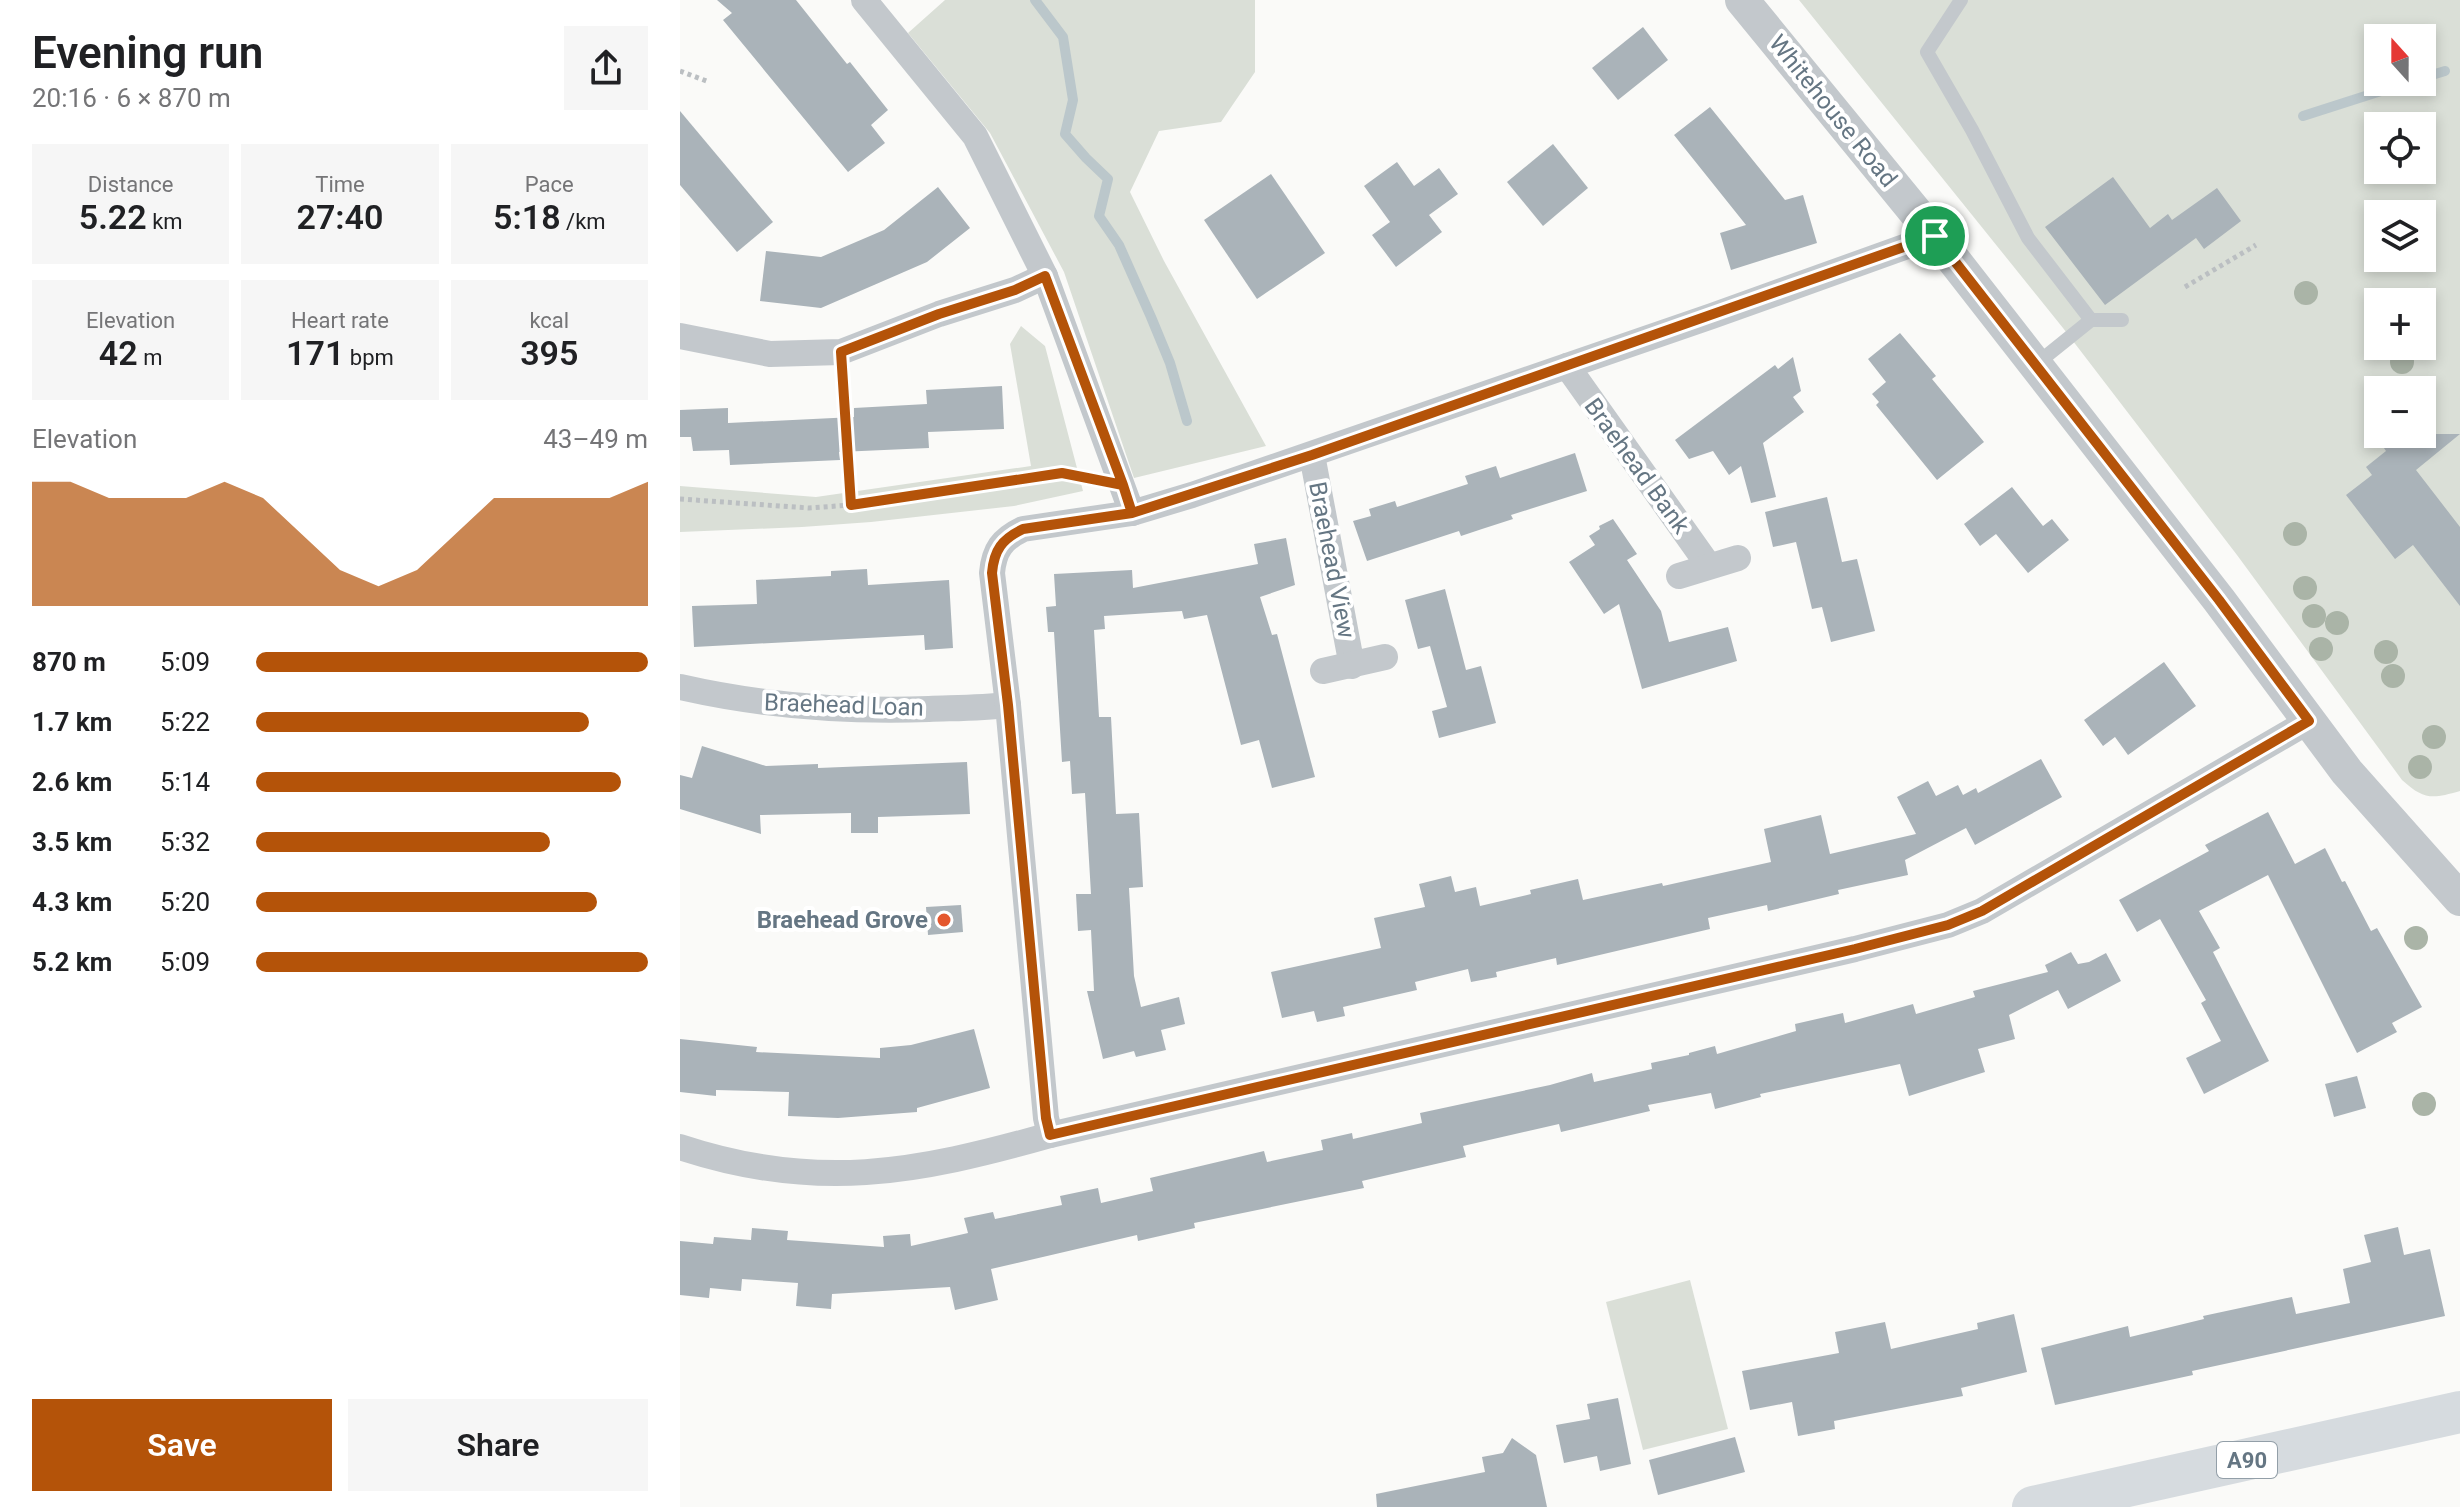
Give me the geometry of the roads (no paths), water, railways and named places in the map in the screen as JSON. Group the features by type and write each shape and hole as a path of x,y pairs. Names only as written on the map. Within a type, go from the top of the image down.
{"main road":[{"name":"A90","path":"2033,1507 2460,1412"}],"street":[{"path":"864,0 975,136 1045,276 1132,513"},
{"name":"Whitehouse Road","path":"1742,0 1935,236 2219,600 2347,772 2460,899"},
{"path":"1050,1135 992,573 993,558 999,545 1023,529 1132,513 1312,455 1935,236"},
{"path":"680,336 770,354 841,352 939,314 1015,290 1045,276"},
{"name":"Braehead Bank","path":"1567,366 1709,566"},
{"name":"Braehead View","path":"1312,455 1352,666"},
{"path":"1679,576 1738,558"},
{"name":"Braehead View","path":"1323,671 1385,657"},
{"name":"Braehead Loan","path":"680,687 755,702 811,708 882,711 1008,705"},
{"path":"680,1147 756,1168 797,1173 883,1172 951,1162 1050,1135 1948,925 1982,911 2309,721"}],"lane":[{"path":"1961,0 1927,52 2028,238 2091,320"},
{"path":"2035,365 2091,320 2122,320"}],"waterway":[{"path":"1035,0 1063,37 1073,100 1065,134 1108,179 1099,216 1119,245 1151,317 1170,363 1187,421"},
{"path":"2436,74 2445,71"},
{"path":"2303,116 2365,96"}],"place":[{"name":"Braehead Grove","path":"944,920"}]}
